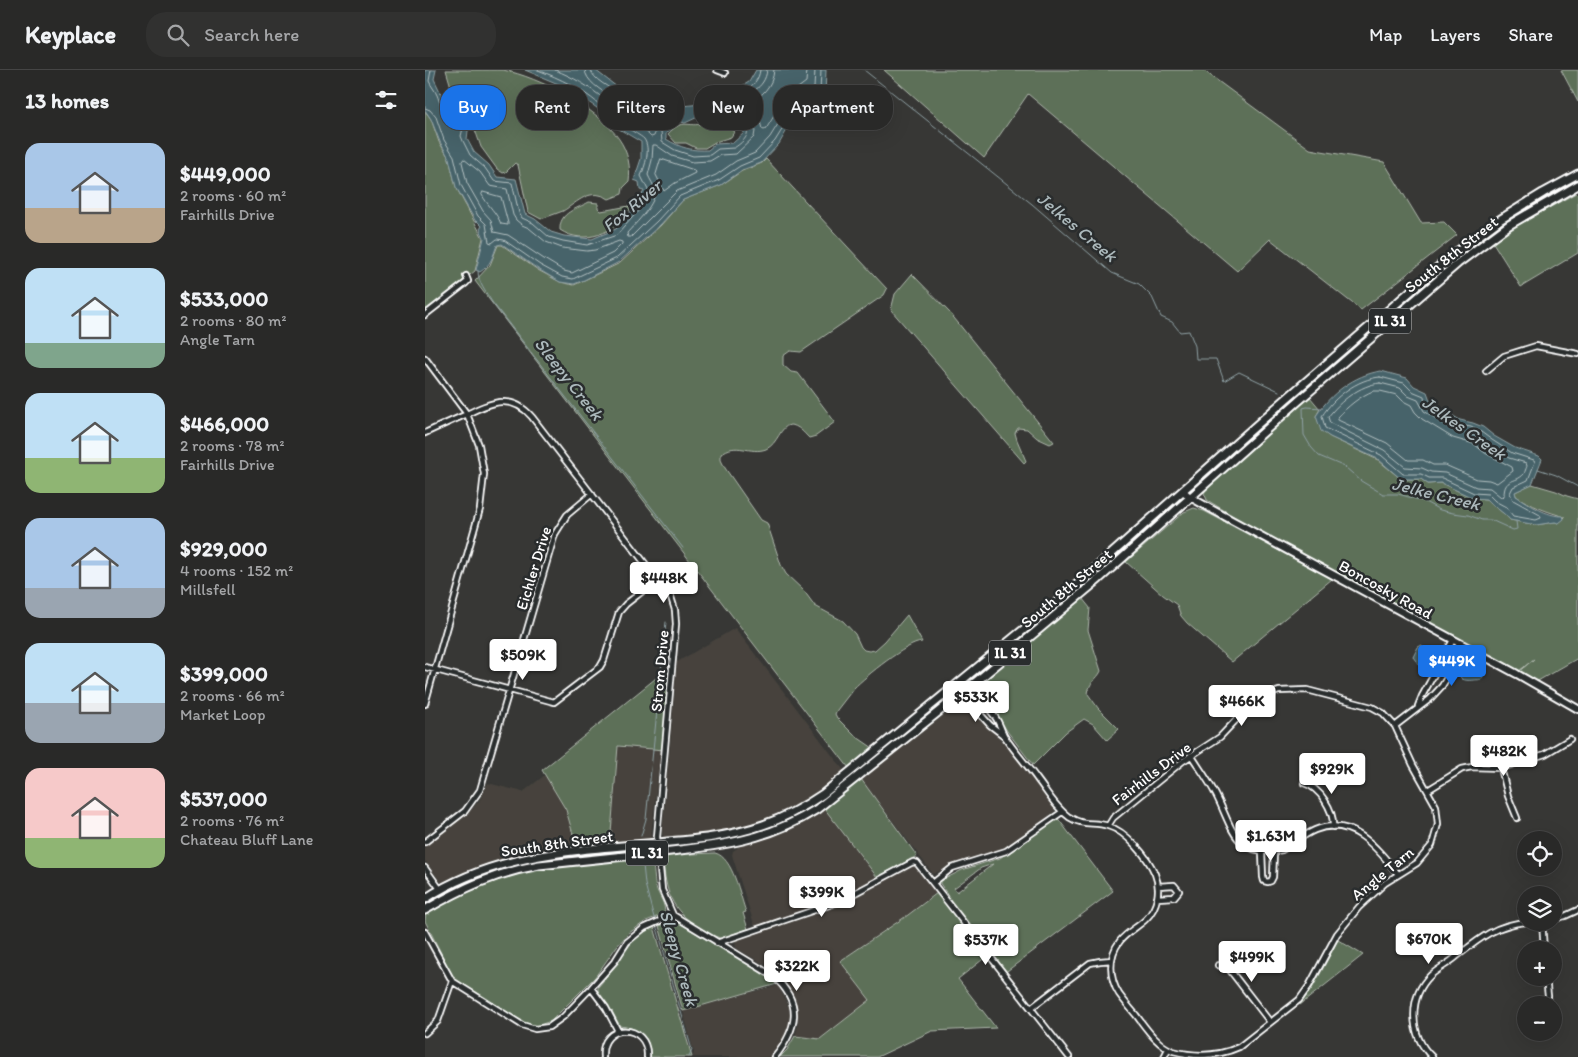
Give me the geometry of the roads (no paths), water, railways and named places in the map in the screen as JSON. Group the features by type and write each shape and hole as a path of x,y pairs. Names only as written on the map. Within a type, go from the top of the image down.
{"main road":[{"name":"South 8th Street","path":"425,899 477,872 518,860 549,854 726,835 762,826 793,812 823,794 1055,604 1449,258 1501,219 1578,174"},
{"name":"South 8th Street","path":"425,910 471,884 511,870 539,865 728,844 762,836 788,825 817,809 837,795 977,681 1099,579 1457,263 1541,205 1578,185"}],"street":[{"path":"717,70 725,73"},
{"path":"425,315 466,284 468,281 467,276"},
{"path":"1486,371 1504,356 1536,346 1578,354"},
{"path":"425,358 467,414 481,451 484,474 480,509 425,704"},
{"name":"Strom Drive","path":"467,414 490,403 509,402 522,407 529,413 671,597 676,614 658,843 662,890 673,916"},
{"path":"425,433 467,414"},
{"name":"Boncosky Road","path":"1183,491 1190,497 1578,709"},
{"name":"Eichler Drive","path":"425,842 465,811 478,794 485,779 556,531 569,512 592,494"},
{"path":"425,667 551,702 562,696 601,665 619,612 626,604 658,579"},
{"path":"1418,707 1422,696 1453,640"},
{"path":"1395,726 1430,699 1441,686 1465,647"},
{"path":"977,681 980,697 997,719 1004,736"},
{"path":"955,686 990,725 1004,736 1062,812 1076,821 1108,826 1121,833 1136,847 1154,872 1158,886 1157,898 1151,912 1146,919 1119,941 1111,960 1100,960 1090,963 1031,1008"},
{"name":"Fairhills Drive","path":"1108,826 1113,818 1191,755 1220,737 1253,702 1279,691 1307,690 1334,698 1358,702 1379,710 1395,726"},
{"name":"Angle Tarn","path":"1111,960 1111,974 1119,995 1149,1032 1168,1049 1196,1057 1220,1055 1239,1048 1292,1006 1304,993 1337,934 1354,912 1367,898 1397,874 1410,868 1423,857 1435,838 1436,806 1413,765 1395,726"},
{"path":"1428,790 1462,769 1472,767 1501,768 1542,755 1570,739"},
{"path":"1191,755 1214,790 1234,835 1245,845 1262,852 1274,852 1282,850 1312,832 1333,826 1362,835 1386,858 1397,874"},
{"path":"1501,768 1508,796 1517,818"},
{"path":"1303,783 1311,786 1327,805 1334,819 1333,826"},
{"path":"933,883 952,868 1006,851 1062,812"},
{"path":"1262,852 1263,877 1264,881 1268,882 1273,877 1274,852"},
{"path":"717,943 838,902 913,862 917,863 1069,1057"},
{"path":"425,868 440,890"},
{"path":"1157,898 1174,897 1178,895 1179,891 1174,885 1158,886"},
{"path":"1562,916 1578,910"},
{"path":"425,932 452,981 522,1025 535,1029 549,1027 563,1016 615,961 627,942 644,928 664,918 673,916 773,976 783,986 794,1012 794,1024 788,1038 775,1057"},
{"path":"1432,1057 1419,1040 1415,1022 1415,1003 1424,984 1435,972 1484,935 1502,926 1517,924"},
{"path":"1218,965 1229,969 1270,1022"},
{"path":"425,1033 438,1022 452,981"},
{"path":"1547,986 1548,996"},
{"path":"591,988 606,1008 618,1031"},
{"path":"603,1057 604,1044 612,1034 618,1031 631,1031 642,1038 647,1050 647,1057"},
{"path":"1164,1057 1168,1049"}],"water":[{"name":"Fox River","path":"425,70 436,70 434,79 440,92 440,130 468,130 467,139 474,152 489,165 497,177 516,179 525,214 535,219 551,232 564,236 592,239 616,229 635,207 644,191 640,190 639,182 634,180 641,159 641,142 621,130 670,130 666,133 666,139 677,145 697,150 708,150 715,144 733,143 744,133 743,130 763,130 763,85 744,85 749,82 756,70 826,70 825,85 773,85 773,130 787,130 779,144 761,163 742,170 721,185 683,200 660,225 619,262 574,284 560,282 502,244 497,245 487,266 480,272 476,270 484,238 480,229 482,226 476,222 456,187 449,158 425,110"},
{"name":"Fox River","path":"525,70 595,70 614,85 598,85 598,109 588,102 588,85 561,85"},
{"name":"Fox River","path":"694,105 694,119 685,123 684,123 684,106"},
{"path":"1381,371 1407,378 1414,386 1427,392 1431,403 1460,420 1483,427 1515,448 1539,456 1542,459 1532,484 1515,492 1516,496 1538,509 1557,516 1563,516 1564,519 1559,523 1536,525 1510,520 1486,499 1473,498 1441,483 1428,484 1421,479 1401,479 1378,459 1321,431 1316,416 1328,400 1352,381"},
{"path":"1422,645 1428,662 1427,666 1423,667 1413,657 1418,647"},
{"path":"1467,671 1480,674 1483,678 1481,680 1462,679 1460,677 1462,673"}],"waterway":[{"name":"Jelkes Creek","path":"864,70 1032,204 1112,273 1139,284 1152,297 1161,317 1172,322 1180,332 1189,331 1195,346 1196,359 1216,359 1224,381 1239,372 1279,391"},
{"name":"Sleepy Creek","path":"478,271 481,283 492,302 683,548"},
{"name":"Jelke Creek","path":"1322,408 1303,408 1304,435 1311,447 1319,456 1345,467 1361,481 1383,494 1398,494 1423,501 1440,510 1468,515 1482,520 1491,520 1513,530 1517,529 1516,521"},
{"name":"Jelkes Creek","path":"1538,469 1556,475 1578,487"},
{"name":"Sleepy Creek","path":"641,836 646,819 666,622"},
{"name":"Sleepy Creek","path":"643,865 645,884 651,907 692,1050 689,1057"}]}
